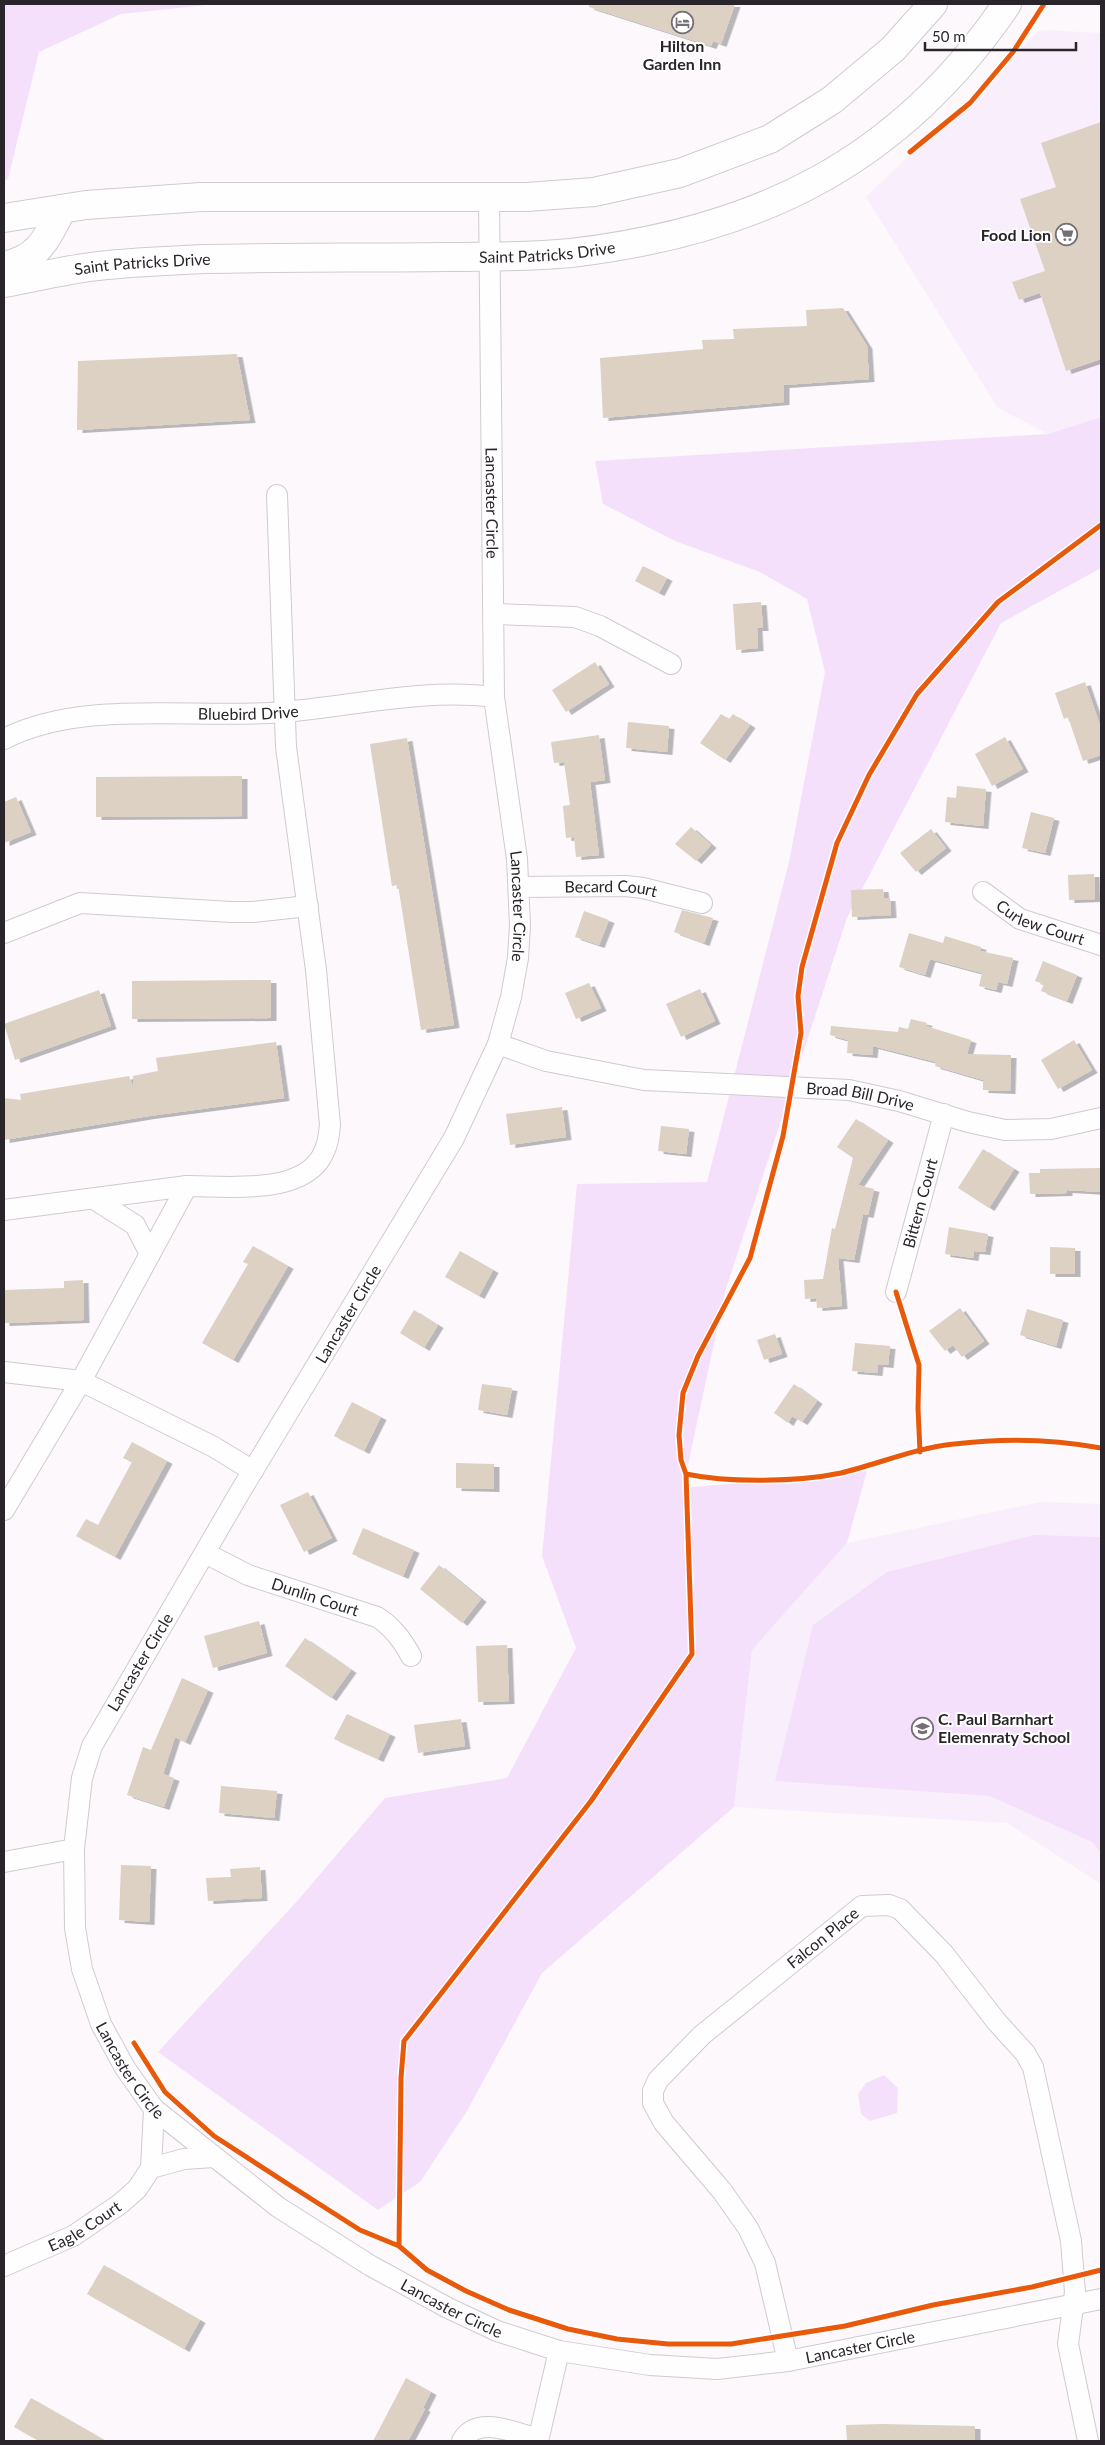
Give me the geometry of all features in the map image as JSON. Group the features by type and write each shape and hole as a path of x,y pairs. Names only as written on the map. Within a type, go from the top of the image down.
{"main road":[{"path":"4,218 62,209 201,197 527,197 594,192 680,174 770,139 832,100 893,49 933,4"},
{"name":"Saint Patricks Drive","path":"4,283 90,267 203,260 489,257 570,253 678,234 759,210 791,195 855,159 888,135 932,95 989,28 1006,4"},
{"path":"4,266 30,257 41,248 62,209"}],"street":[{"name":"Lancaster Circle","path":"489,197 494,697 519,887 520,924 518,958 511,997 498,1044 454,1138 253,1471 92,1746 82,1778 74,1849 75,1928 82,1969 102,2024 125,2068 154,2109 278,2207 371,2266 448,2308 497,2331 559,2351 650,2365 717,2369 788,2361 1101,2299"},
{"path":"4,1210 187,1186 271,1186 307,1172 322,1156 327,1144 330,1124 316,970 286,751 283,712 277,495"},
{"path":"494,614 575,617 600,626 671,664"},
{"name":"Bluebird Drive","path":"4,739 23,729 118,713 283,712 406,696 473,694 494,697"},
{"name":"Becard Court","path":"519,887 626,886 643,888 702,903"},
{"name":"Curlew Court","path":"983,892 1020,919 1101,945"},
{"path":"4,932 80,903 231,912 253,912 308,906"},
{"name":"Broad Bill Drive","path":"498,1044 546,1061 636,1078 849,1090 1005,1130 1034,1131 1065,1127 1101,1118"},
{"name":"Bittern Court","path":"896,1292 944,1114"},
{"path":"4,1510 81,1382 187,1186"},
{"path":"94,1199 135,1224 150,1254"},
{"path":"4,1372 81,1382 214,1447 253,1471"},
{"name":"Dunlin Court","path":"205,1553 248,1575 377,1617 397,1633 411,1656"},
{"path":"4,1862 74,1849"},
{"name":"Falcon Place","path":"788,2361 765,2263 748,2228 722,2190 664,2124 653,2102 654,2091 658,2080 702,2035 862,1906 889,1905 900,1909 944,1954 996,2021 1026,2053 1036,2076 1071,2241 1074,2266 1074,2305 1070,2318 1068,2344 1088,2441"},
{"path":"154,2109 151,2168 184,2159 214,2157"},
{"name":"Eagle Court","path":"4,2266 73,2236 120,2204 136,2188 151,2168"},
{"path":"462,2441 466,2434 475,2428 488,2427 538,2440 559,2351"}],"shaded area":[{"path":"4,4 216,4 121,14 39,52 8,179 4,181"},
{"path":"1040,30 1101,33 1101,417 1048,434 998,408 866,197"},
{"path":"1101,417 1101,568 1001,623 847,918 725,1292 683,1488 867,1471 847,1543 752,1650 734,1807 542,1973 467,2111 420,2182 378,2210 158,2052 299,1899 385,1798 507,1778 576,1648 542,1556 577,1184 707,1182 789,862 825,672 807,599 760,572 675,541 603,504 595,461 1048,434"},
{"name":"C. Paul Barnhart Elemenraty School","path":"1041,1502 1101,1504 1101,1884 1007,1823 734,1807 752,1650 847,1543"},
{"name":"C. Paul Barnhart Elemenraty School","path":"1034,1535 1101,1537 1101,1852 1092,1842 990,1796 775,1781 813,1625 887,1572"},
{"path":"884,2075 898,2088 897,2113 870,2121 861,2114 858,2094 866,2083"}],"building":[{"name":"Hilton Garden Inn","path":"589,4 735,4 721,44 713,41 711,46 589,7"},
{"name":"Food Lion","path":"1101,122 1101,359 1066,371 1040,293 1019,300 1012,282 1045,271 1020,199 1056,187 1041,143"},
{"path":"843,308 867,346 869,379 784,385 784,402 603,418 600,358 703,349 702,340 734,339 733,329 807,326 806,310"},
{"path":"237,354 250,420 77,430 78,361"},
{"path":"643,566 667,578 659,593 635,581"},
{"path":"761,602 763,628 757,628 758,648 736,650 733,604"},
{"path":"595,662 609,684 566,712 552,690"},
{"path":"1085,682 1101,728 1101,755 1083,761 1068,717 1064,719 1055,693"},
{"path":"721,714 729,719 733,714 750,725 725,760 700,743"},
{"path":"628,722 669,726 667,752 626,748"},
{"path":"599,735 605,780 590,782 599,855 576,857 574,837 566,838 563,806 570,805 564,762 554,763 551,742"},
{"path":"1005,737 1023,769 992,786 975,754"},
{"path":"407,738 454,1025 421,1030 398,885 392,886 370,744"},
{"path":"242,776 242,816 96,817 96,777"},
{"path":"957,786 986,789 983,826 945,822 947,797 956,798"},
{"path":"16,797 31,832 4,843 4,802"},
{"path":"1031,812 1054,818 1045,853 1022,848"},
{"path":"691,827 711,845 696,861 675,844"},
{"path":"931,829 946,848 916,872 900,853"},
{"path":"1094,874 1095,899 1069,900 1068,875"},
{"path":"883,889 884,898 890,898 891,915 852,917 851,890"},
{"path":"682,910 713,918 704,943 674,932"},
{"path":"584,911 609,920 599,945 575,937"},
{"path":"909,933 943,943 945,936 981,947 980,951 1013,958 1007,984 998,982 996,990 979,986 982,973 930,959 925,975 899,967"},
{"path":"1043,961 1077,975 1067,1001 1041,991 1044,984 1035,981"},
{"path":"271,980 271,1018 132,1019 132,981"},
{"path":"589,983 601,1008 576,1019 565,993"},
{"path":"700,989 715,1021 681,1037 666,1004"},
{"path":"99,990 111,1026 15,1060 4,1024"},
{"path":"911,1019 927,1023 926,1026 971,1040 967,1054 1011,1055 1010,1091 983,1090 983,1080 935,1066 936,1062 873,1046 872,1055 847,1053 848,1040 830,1035 831,1026 898,1032 899,1027 908,1029"},
{"path":"1074,1040 1092,1070 1058,1089 1041,1060"},
{"path":"276,1042 284,1098 149,1116 4,1140 4,1098 21,1100 20,1094 129,1076 133,1087 133,1076 158,1071 156,1058"},
{"path":"562,1107 566,1137 510,1145 506,1114"},
{"path":"856,1119 888,1140 858,1185 874,1189 868,1215 863,1214 854,1260 838,1258 842,1306 817,1308 816,1298 805,1299 804,1280 823,1279 832,1228 835,1229 853,1158 837,1147"},
{"path":"661,1126 689,1129 686,1154 658,1151"},
{"path":"983,1149 1014,1169 989,1208 958,1188"},
{"path":"1101,1168 1101,1192 1067,1190 1067,1193 1030,1194 1029,1173 1040,1173 1040,1169"},
{"path":"949,1227 988,1234 985,1252 974,1251 973,1258 945,1254"},
{"path":"253,1246 288,1266 233,1360 202,1343 248,1264 243,1262"},
{"path":"1050,1247 1075,1248 1075,1274 1050,1274"},
{"path":"460,1251 493,1270 479,1296 445,1277"},
{"path":"83,1280 84,1320 4,1323 4,1290 64,1288 64,1281"},
{"path":"960,1308 984,1341 962,1357 953,1345 945,1351 929,1331"},
{"path":"1027,1309 1063,1320 1056,1346 1020,1335"},
{"path":"414,1310 438,1325 424,1348 400,1333"},
{"path":"775,1334 782,1354 764,1360 757,1340"},
{"path":"855,1343 890,1346 888,1365 878,1364 877,1373 852,1371"},
{"path":"482,1384 512,1388 507,1415 478,1410"},
{"path":"794,1384 817,1401 802,1422 792,1416 788,1423 774,1413"},
{"path":"352,1402 381,1417 364,1451 334,1436"},
{"path":"132,1442 167,1461 115,1557 76,1536 86,1519 98,1525 132,1462 123,1458"},
{"path":"456,1463 494,1464 494,1489 456,1488"},
{"path":"308,1492 332,1538 304,1552 280,1505"},
{"path":"363,1528 414,1550 403,1576 352,1554"},
{"path":"439,1565 481,1599 462,1623 420,1589"},
{"path":"259,1621 267,1653 213,1668 204,1636"},
{"path":"305,1638 351,1670 331,1698 285,1666"},
{"path":"507,1645 509,1701 478,1702 476,1646"},
{"path":"182,1678 208,1690 185,1742 175,1737 163,1774 174,1778 164,1807 127,1795 143,1747 151,1750"},
{"path":"347,1714 390,1734 378,1759 334,1739"},
{"path":"461,1719 465,1746 418,1753 414,1725"},
{"path":"221,1786 277,1791 274,1818 219,1813"},
{"path":"121,1865 151,1866 149,1922 119,1920"},
{"path":"260,1867 262,1898 208,1901 206,1878 231,1877 230,1869"},
{"path":"104,2265 200,2320 184,2349 87,2294"},
{"path":"406,2378 431,2392 423,2408 425,2409 408,2441 373,2441"},
{"path":"31,2398 106,2441 39,2441 14,2427"},
{"path":"846,2425 975,2426 975,2441 847,2441"}],"cycle path":[{"path":"910,152 970,103 1013,52 1044,4"},
{"path":"1101,525 998,602 917,694 869,775 837,843 802,967 798,996 801,1033 783,1136 750,1258 698,1356 683,1393 679,1435 681,1460 686,1474 743,1480 784,1480 824,1476 926,1449 972,1442 1046,1441 1101,1448"},
{"path":"896,1292 919,1365 920,1452"},
{"path":"399,2246 401,2078 404,2041 591,1801 692,1654 686,1474"},
{"path":"134,2043 165,2092 214,2136 360,2230 399,2246 427,2270 466,2291 509,2310 568,2329 617,2339 668,2344 731,2344 845,2326 933,2305 1032,2287 1101,2270"}],"place":[{"name":"Hilton Garden Inn","path":"682,22"},
{"name":"Food Lion","path":"1067,235"},
{"name":"C. Paul Barnhart Elemenraty School","path":"922,1728"}]}
